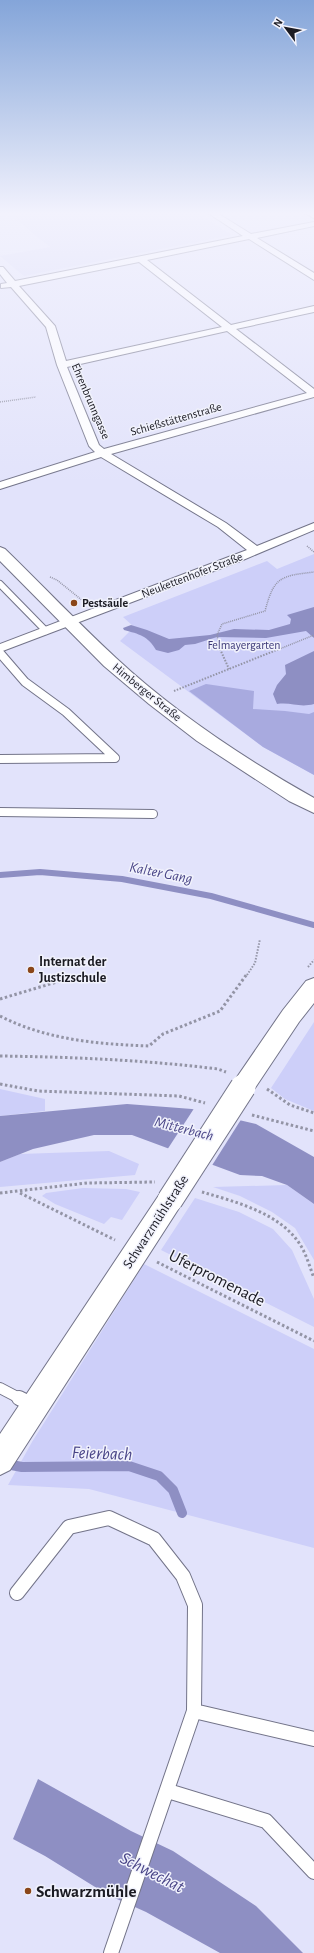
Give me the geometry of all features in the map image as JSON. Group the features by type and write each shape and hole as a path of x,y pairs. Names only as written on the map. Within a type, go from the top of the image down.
{"main road":[{"name":"Himberger Straße","path":"0,552 110,662 203,737 314,806"},
{"name":"Schwarzmühlstraße","path":"5,1452 170,1200 241,1078 314,987"}],"street":[{"name":"Ehrenbrunngasse","path":"29,302 50,326 62,365 84,415 94,446 102,453 222,525 255,550"},
{"path":"198,302 314,394"},
{"path":"62,365 314,309"},
{"name":"Schießstättenstraße","path":"0,486 102,453 314,394"},
{"name":"Neukettenhofer Straße","path":"0,648 70,623 314,526"}],"lane":[{"path":"0,584 46,631"},
{"path":"0,653 25,682 66,712 115,758 0,759"},
{"path":"0,812 153,814"},
{"path":"0,1388 34,1406"},
{"path":"17,1593 69,1527 108,1518 154,1539 182,1576 196,1605 194,1711 128,1908 111,1953"},
{"path":"194,1711 314,1738"},
{"path":"168,1791 266,1821 314,1872"}],"path":[{"path":"0,402 36,396"},
{"path":"229,669 220,652 217,638 217,632 222,624 265,611 270,592 279,582 298,574 314,572"},
{"path":"46,575 58,580 96,612"},
{"path":"174,691 314,635"},
{"path":"168,687 180,696"},
{"path":"0,1016 10,1022 60,1038 109,1044 149,1046 163,1034 220,1011 255,962 260,939"},
{"path":"0,999 60,981"},
{"path":"0,1056 73,1057 162,1062 218,1069 268,1090 290,1105 314,1113"},
{"path":"0,1084 38,1091 179,1096"},
{"name":"Uferpromenade","path":"0,1193 19,1192 314,1340"}],"green space":[{"name":"Felmayergarten","path":"314,554 314,775 263,747 120,641 134,627 123,617 267,561 277,569"},
{"path":"314,1022 314,1111 285,1099 271,1088"},
{"path":"0,1089 45,1099 45,1111 0,1116"},
{"path":"109,1151 139,1164 135,1175 0,1187 0,1162 20,1154"},
{"path":"287,1185 314,1204 314,1260 295,1228 272,1212 240,1196 213,1187"},
{"path":"83,1188 126,1189 140,1192 122,1220 111,1217 104,1224 55,1204 42,1196 46,1193"},
{"path":"195,1198 239,1212 273,1229 292,1250 314,1299 314,1327 161,1250"},
{"path":"144,1264 314,1349 314,1548 89,1489 8,1485 32,1442"}],"shaded area":[{"path":"206,684 254,691 253,709 309,714 314,712 314,775 263,747 189,691"}],"water":[{"path":"314,607 314,638 306,631 266,638 217,637 195,644 185,645 179,650 168,653 156,650 150,642 139,634 124,630 123,628 131,625 169,639 210,635 234,629 269,630 290,624 291,619 287,615"},
{"path":"314,651 314,704 277,704 273,694 277,685 286,674 285,665"},
{"name":"Mitterbach","path":"127,1104 192,1109 256,1124 314,1157 314,1204 287,1185 262,1176 240,1175 132,1135 94,1135 33,1149 0,1162 0,1116"},
{"name":"Schwechat","path":"38,1779 131,1831 173,1851 256,1906 303,1953 220,1953 146,1912 108,1895 45,1856 13,1839"}],"pier":[{"path":"195,1107 242,1118 211,1167 167,1150"}],"waterway":[{"name":"Kalter Gang","path":"0,875 40,872 122,879 211,896 314,925"},
{"name":"Feierbach","path":"0,1463 22,1467 129,1466 159,1476 173,1490 182,1513"}],"place":[{"name":"Pestsäule","path":"74,603"},
{"name":"Internat der Justizschule","path":"31,970"},
{"name":"Schwarzmühle","path":"28,1891"}]}
